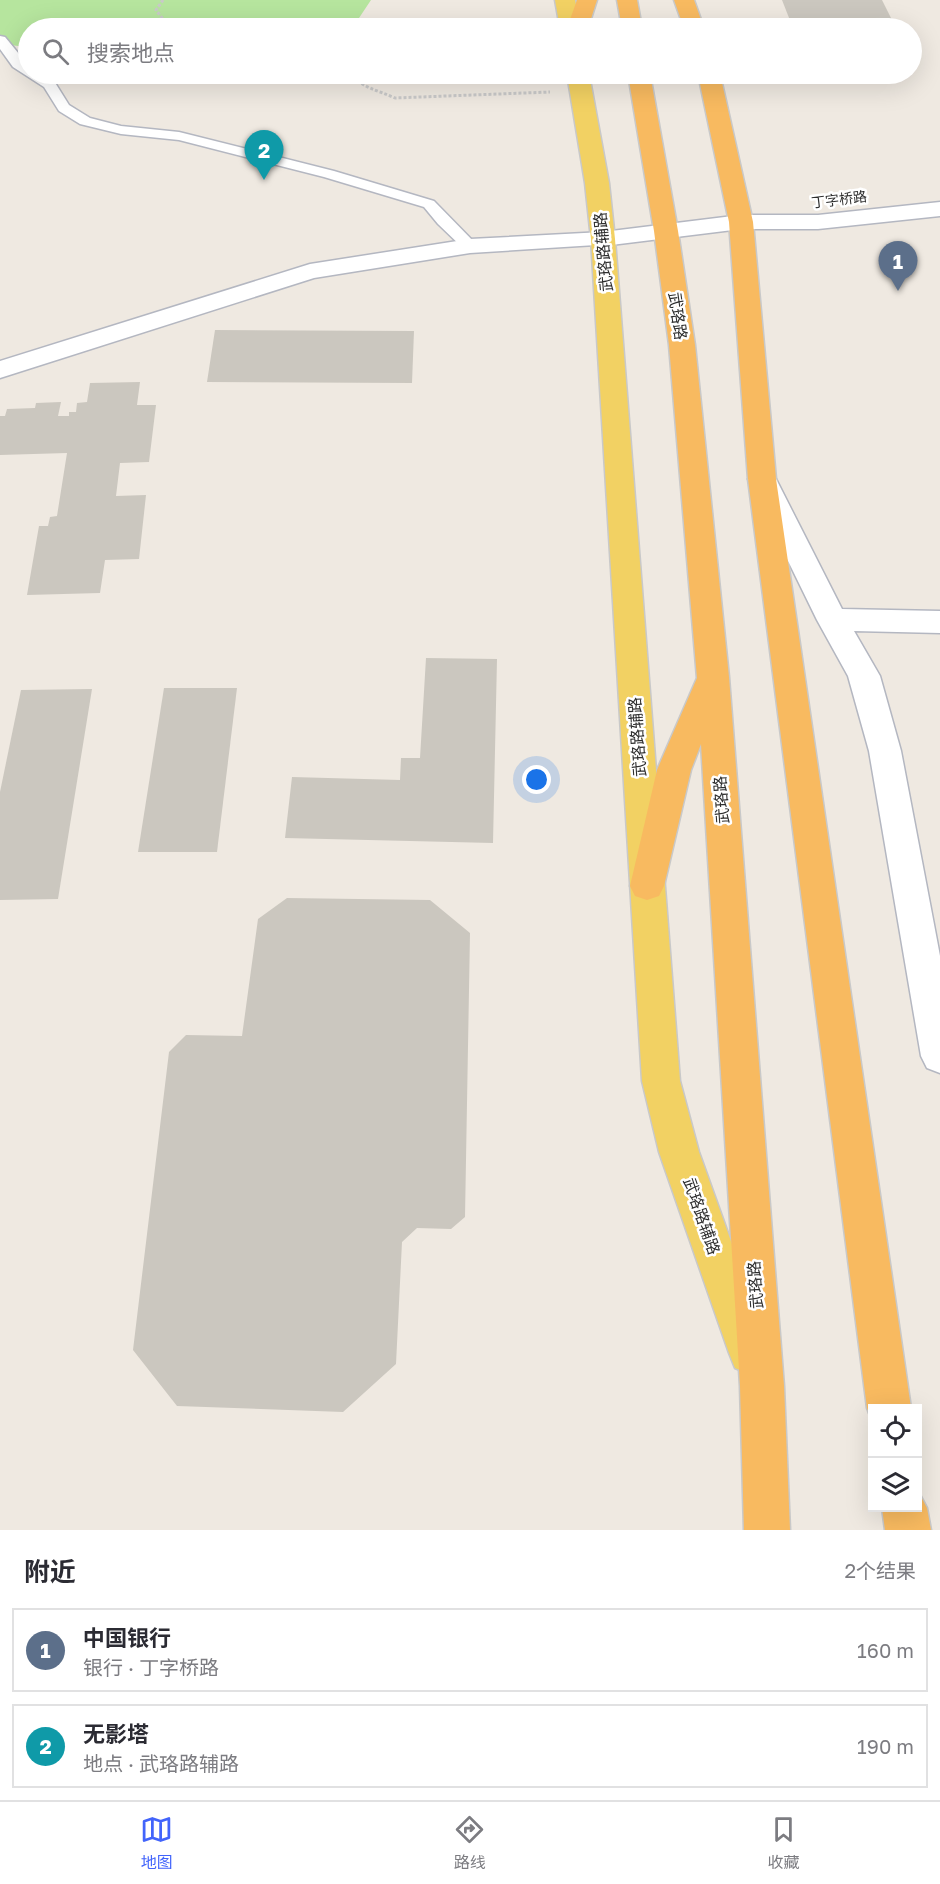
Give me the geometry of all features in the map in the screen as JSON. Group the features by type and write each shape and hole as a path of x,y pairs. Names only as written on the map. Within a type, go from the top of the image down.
{"highway":[{"path":"581,18 587,0"},
{"path":"627,0 630,18"},
{"path":"684,0 690,18"},
{"name":"武珞路","path":"641,84 666,231 682,345 713,677 762,1386 767,1530"},
{"path":"711,84 741,222 762,479 870,1287 888,1404"},
{"path":"647,886 674,770 713,677"},
{"path":"905,1512 908,1530"}],"main road":[{"path":"565,0 568,18"},
{"name":"武珞路辅路","path":"569,84 597,183 603,239 661,1082 679,1152 762,1386"}],"street":[{"name":"丁字桥路","path":"741,222 808,202 940,188"},
{"name":"丁字桥路","path":"0,370 310,271 470,246 603,239 741,222 818,222 940,209"},
{"path":"762,479 832,620 864,676 885,751 940,1056"},
{"path":"832,620 940,622"}],"lane":[{"path":"0,40 18,64"},
{"path":"49,84 64,108 85,120 122,130 179,136 329,174 429,204 443,221 470,246"}],"path":[{"path":"162,18 156,10 164,0"},
{"path":"359,84 395,98 557,84"}],"green space":[{"path":"0,0 371,0 359,18 18,18 18,46 0,44"}],"building":[{"path":"782,0 882,0 891,18 789,18"},
{"path":"215,330 414,331 412,383 207,382"},
{"path":"140,382 137,405 156,405 149,462 120,463 116,496 146,495 139,559 105,560 100,593 27,595 39,526 48,526 50,517 57,516 67,453 0,455 0,416 5,416 7,409 35,408 36,403 61,402 58,416 69,416 69,412 76,412 77,403 87,402 90,383"},
{"path":"426,658 497,659 493,843 285,838 292,777 400,780 401,758 420,758"},
{"path":"164,688 237,688 217,852 138,852"},
{"path":"92,689 58,899 0,900 0,792 21,690"},
{"path":"287,898 430,900 470,933 465,1217 451,1229 417,1228 402,1242 396,1364 343,1412 177,1406 133,1350 169,1052 186,1035 242,1036 258,919"}],"place":[{"name":"无影塔","path":"264,180"},
{"name":"中国银行","path":"898,291"}]}
